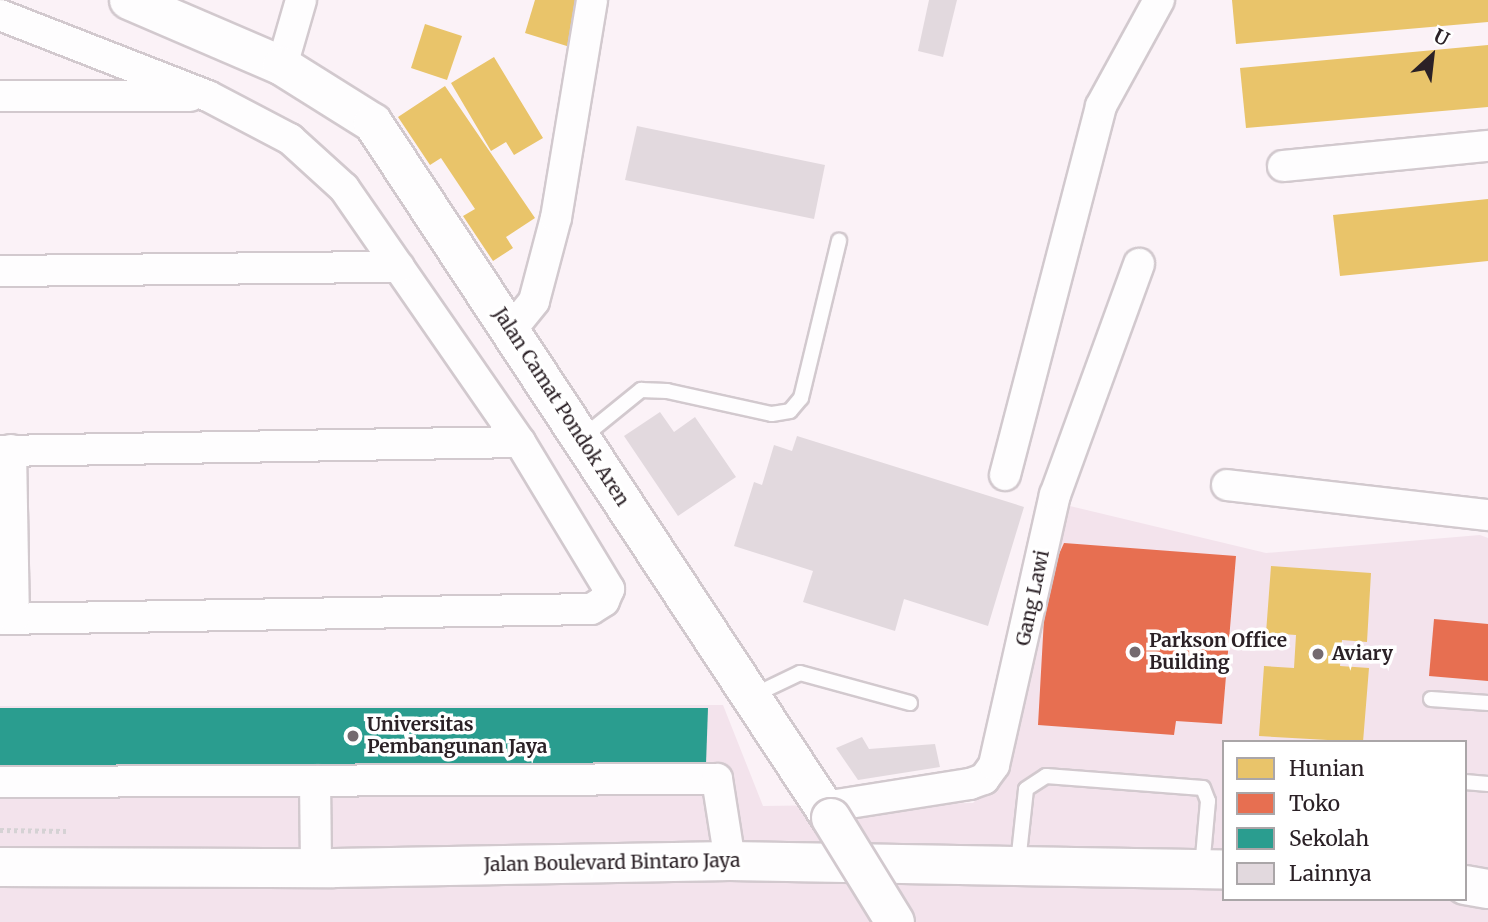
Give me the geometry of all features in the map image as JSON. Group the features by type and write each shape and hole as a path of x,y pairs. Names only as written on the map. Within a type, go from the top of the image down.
{"main road":[{"name":"Jalan Camat Pondok Aren","path":"129,0 282,66 373,123 828,812 895,922"},
{"name":"Jalan Boulevard Bintaro Jaya","path":"0,866 325,868 730,861 1018,864 1213,870"}],"street":[{"path":"282,66 300,0"},
{"path":"510,331 534,301 556,218 592,0"},
{"path":"1005,475 1101,106 1159,0"},
{"path":"0,15 208,96 299,147 344,188 520,442 609,589 604,601 591,609 7,619 6,451 520,442"},
{"path":"0,96 208,96"},
{"path":"1283,166 1488,146"},
{"name":"Gang Lawi","path":"828,812 970,785 984,779 994,765 1055,495 1139,264"},
{"path":"0,271 399,267"},
{"path":"1227,485 1488,515"},
{"path":"0,782 717,779 730,861"},
{"path":"324,781 325,868"}],"lane":[{"path":"582,438 641,390 667,391 772,414 790,411 801,398 839,241"},
{"path":"752,697 800,673 909,703"},
{"path":"1431,699 1488,704"},
{"path":"1018,864 1026,789 1046,776 1203,788 1209,801 1213,870"},
{"path":"1467,782 1488,784"}],"shaded area":[{"path":"1049,501 1266,553 1480,535 1488,538 1488,922 0,922 0,706 723,705 763,806 973,803 1005,771"}],"building: Hunian":[{"path":"535,0 578,0 570,47 525,33"},
{"path":"1232,0 1488,0 1488,22 1236,44"},
{"path":"425,24 462,36 447,80 411,68"},
{"path":"1488,45 1488,107 1246,128 1240,68"},
{"path":"494,57 543,138 514,155 506,142 491,151 451,83"},
{"path":"445,86 535,218 506,237 513,248 493,261 463,216 475,209 441,158 430,165 398,117"},
{"path":"1488,199 1488,261 1340,276 1333,215"},
{"name":"Aviary","path":"1271,566 1371,573 1367,642 1342,640 1340,666 1369,668 1363,740 1259,736 1264,666 1294,668 1296,635 1266,633"}],"building: Toko":[{"name":"Parkson Office Building","path":"1064,543 1236,556 1222,724 1176,721 1174,735 1038,725 1046,583"},
{"path":"1434,619 1488,624 1488,681 1429,676"}],"building: Sekolah":[{"name":"Universitas Pembangunan Jaya","path":"0,708 708,708 706,764 0,768"}],"building: Lainnya":[{"path":"929,0 957,0 943,57 918,51"},
{"path":"637,126 825,165 814,219 625,180"},
{"path":"660,412 674,432 695,417 736,477 678,516 624,436"},
{"path":"797,436 1024,507 988,626 904,599 895,631 803,602 813,571 734,546 754,482 762,485 774,445 792,451"},
{"path":"862,737 869,749 935,744 940,767 858,780 836,748"}],"place":[{"name":"Parkson Office Building","path":"1135,652"},
{"name":"Aviary","path":"1318,654"},
{"name":"Universitas Pembangunan Jaya","path":"353,736"}]}
